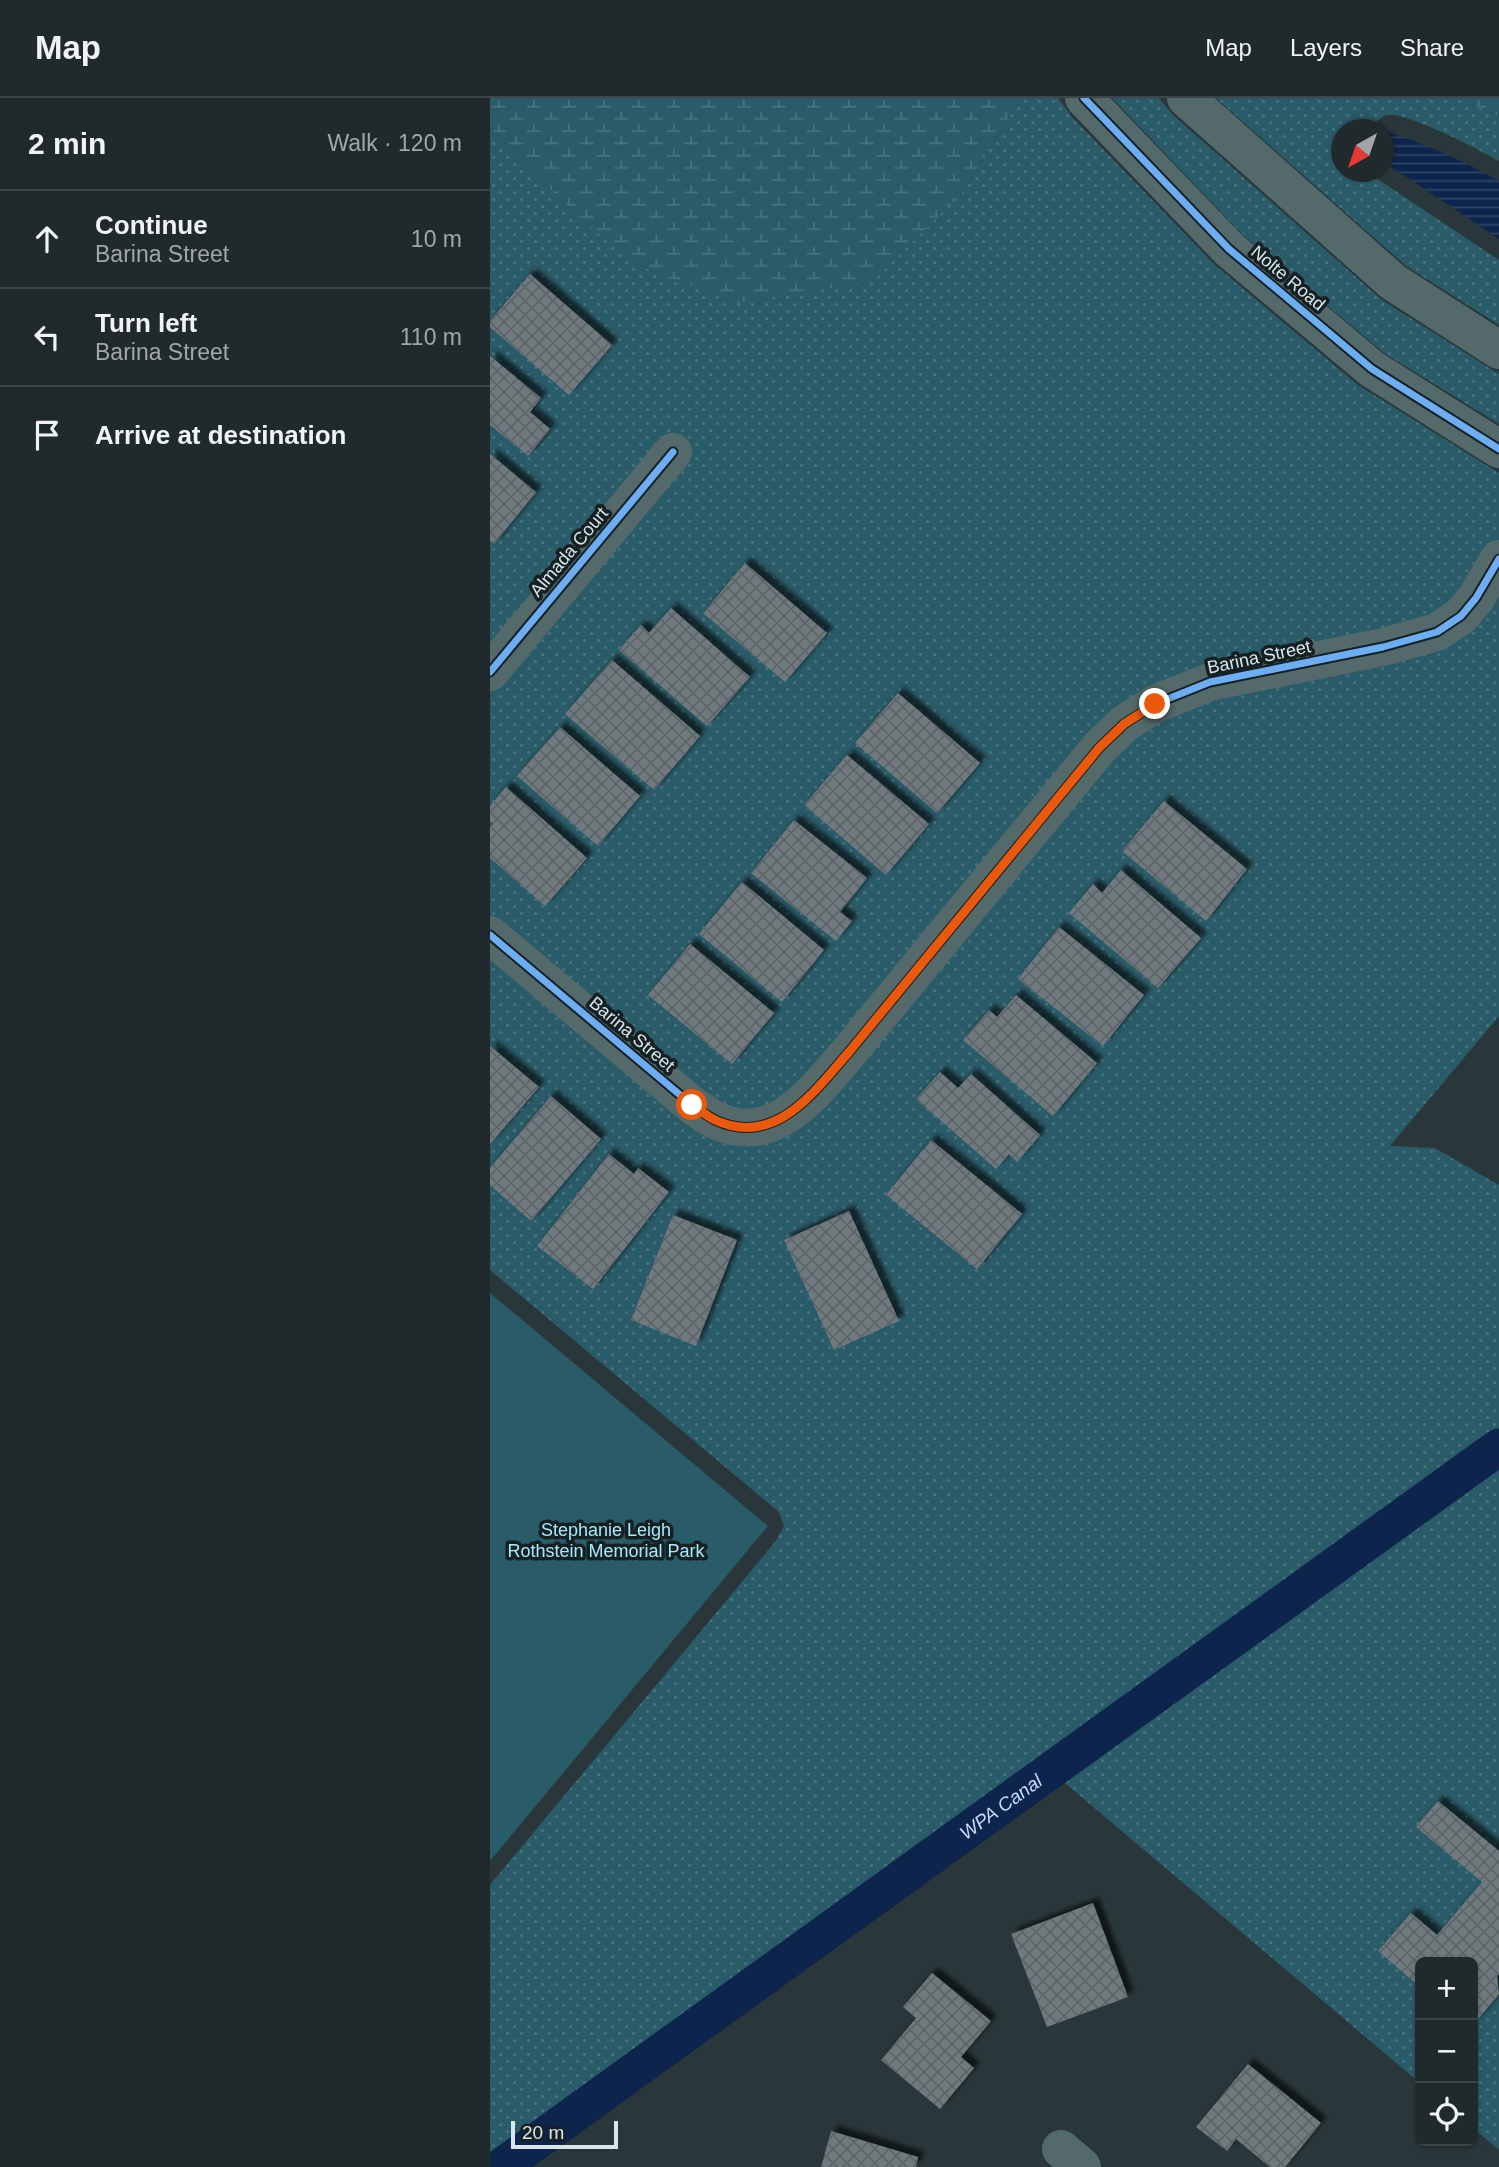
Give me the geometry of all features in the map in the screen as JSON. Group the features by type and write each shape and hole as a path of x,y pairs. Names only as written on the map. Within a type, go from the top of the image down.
{"street":[{"name":"Nolte Road","path":"1084,98 1229,249 1259,275 1372,369 1499,449"},
{"path":"1186,98 1394,282 1499,350"},
{"name":"Almada Court","path":"490,672 673,452"},
{"name":"Barina Street","path":"490,935 692,1105 716,1120 745,1128 768,1125 792,1112 809,1097 849,1052 1099,748 1124,724 1155,704 1210,682 1383,647 1437,632 1461,616 1469,607 1499,559"}],"green space":[{"path":"490,98 1021,98 962,193 872,282 737,303 636,265 576,215 490,128"},
{"path":"1021,98 1058,98 1072,117 1215,265 1358,385 1499,473 1499,1016 1390,1146 1435,1148 1499,1185 1499,2150 1478,2132 1478,1957 1415,1957 1415,2079 1046,1767 490,2163 490,1885 775,1542 784,1526 779,1512 490,1270 490,128 576,215 962,193"},
{"path":"1112,98 1159,98 1172,114 1382,300 1499,374 1499,424 1384,353 1242,234"},
{"path":"1216,98 1456,98 1499,116 1499,161 1425,125 1396,115 1387,115 1380,119 1331,119 1331,182 1382,182 1499,260 1499,325 1406,266"},
{"path":"1456,98 1499,98 1499,116"},
{"name":"Stephanie Leigh Rothstein Memorial Park","path":"490,1293 768,1526 490,1861"}],"shaded area":[{"path":"1394,134 1445,154 1499,181 1499,239 1394,169"}],"building":[{"path":"530,274 612,345 569,395 490,327 490,321"},
{"path":"490,356 541,398 530,412 550,429 528,456 490,425"},
{"path":"490,454 536,492 494,544 490,541"},
{"path":"745,563 827,633 785,682 703,613"},
{"path":"671,608 750,677 707,726 619,650 641,625 649,633"},
{"path":"612,660 700,736 654,790 565,714"},
{"path":"898,693 980,763 937,813 855,743"},
{"path":"560,727 640,796 598,846 517,776"},
{"path":"847,755 929,824 886,875 804,805"},
{"path":"506,787 587,858 545,906 490,858 490,827 493,824 490,821 490,806"},
{"path":"1164,801 1247,869 1206,921 1122,851"},
{"path":"794,820 867,878 840,912 852,921 836,941 751,873"},
{"path":"1121,870 1201,938 1158,988 1069,913 1093,884 1102,893"},
{"path":"742,882 824,950 782,1002 699,934"},
{"path":"1059,927 1144,995 1103,1046 1018,979"},
{"path":"690,944 774,1013 732,1064 648,995"},
{"path":"1016,995 1097,1063 1053,1116 963,1040 989,1010 997,1017"},
{"path":"490,1046 539,1087 490,1144"},
{"path":"940,1072 958,1088 971,1074 1040,1135 1017,1162 1009,1154 996,1169 916,1099"},
{"path":"551,1096 601,1139 531,1221 490,1185 490,1168"},
{"path":"931,1140 1022,1214 977,1269 886,1195"},
{"path":"609,1154 634,1174 638,1168 669,1192 593,1289 537,1246"},
{"path":"849,1211 899,1321 834,1350 784,1240"},
{"path":"673,1215 737,1240 696,1346 631,1320"},
{"path":"1438,1801 1499,1851 1499,1994 1478,2019 1478,1957 1415,1957 1415,1983 1378,1951 1411,1913 1437,1935 1482,1882 1416,1827"},
{"path":"1093,1903 1128,1997 1047,2027 1011,1934"},
{"path":"932,1973 991,2021 961,2057 974,2068 940,2109 881,2060 916,2018 903,2007"},
{"path":"1248,2064 1321,2123 1285,2167 1270,2167 1236,2139 1227,2151 1196,2127"},
{"path":"831,2131 918,2157 916,2167 821,2167"}],"waterway":[{"name":"WPA Canal","path":"501,2167 1499,1447"}],"cycle path":[{"path":"1084,98 1229,249 1372,369 1499,449"},
{"path":"490,672 673,452"},
{"path":"490,935 706,1115 737,1127 756,1127 775,1121 791,1112 822,1083 1099,748 1124,724 1155,704 1210,682 1383,647 1437,632 1461,616 1476,598 1499,559"}],"route":[{"path":"692,1105 716,1120 745,1128 768,1125 792,1112 849,1052 1099,748 1124,724 1155,704"}]}
